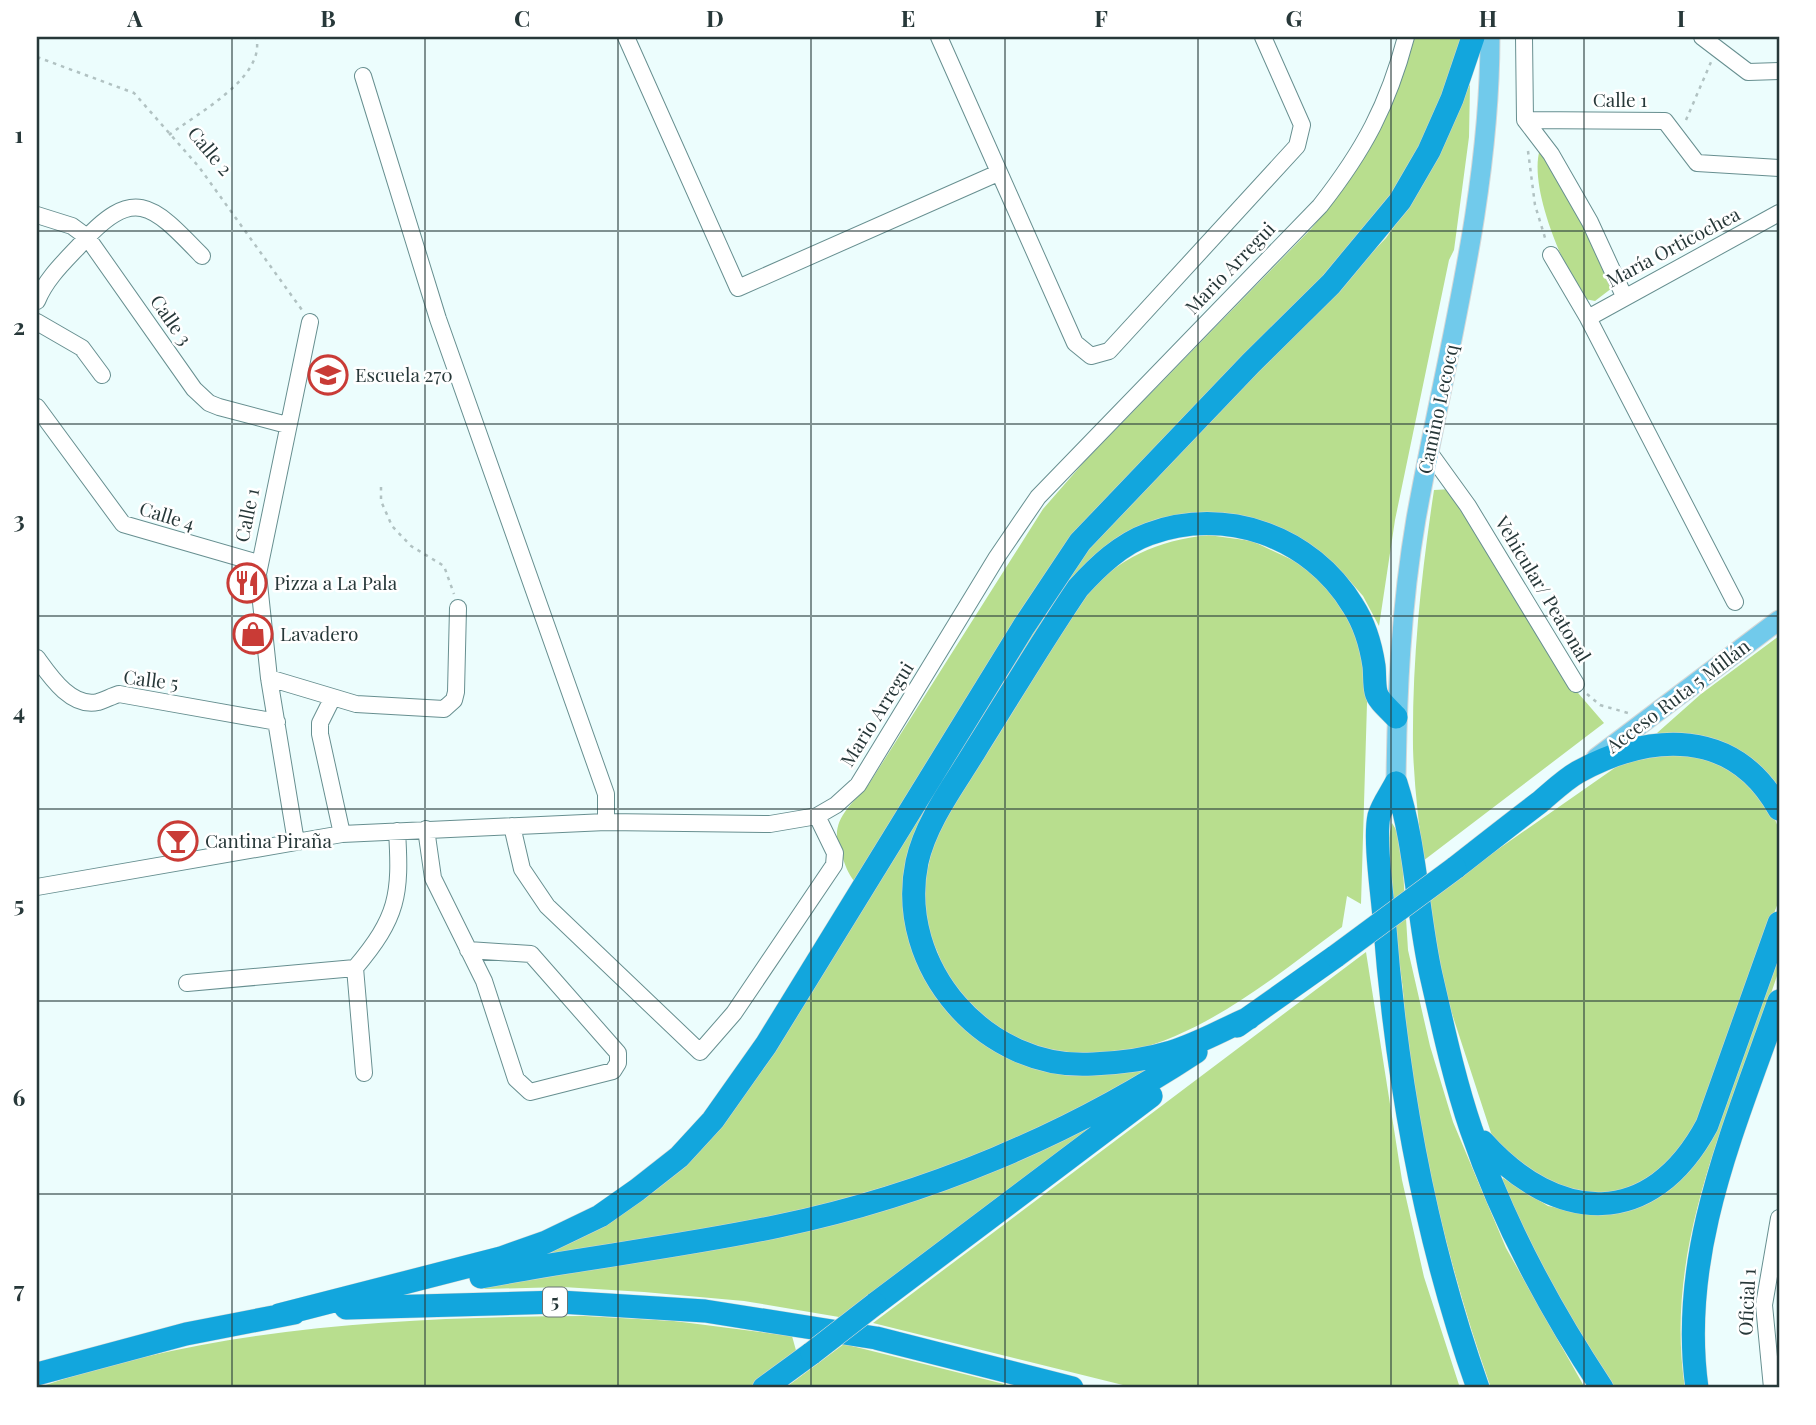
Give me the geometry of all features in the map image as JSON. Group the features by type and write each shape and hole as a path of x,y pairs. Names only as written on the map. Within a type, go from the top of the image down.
{"highway":[{"path":"279,1315 501,1258 546,1242 600,1216 637,1190 678,1157 713,1120 766,1045 1024,626 1080,541 1331,284 1400,201 1434,141 1473,37"},
{"path":"1249,1018 1170,1053 1091,1064 1044,1059 1022,1052 980,1029 943,989 922,943 916,914 917,862 936,816 1078,588 1097,566 1121,549 1148,534 1181,525 1211,521 1266,534 1322,568 1354,607 1370,647 1376,695 1396,717"},
{"path":"279,1315 779,1226 936,1182 1061,1131 1129,1095 1249,1018 1336,957 1577,773 1625,751 1647,745 1692,744 1731,757 1761,782 1779,809"},
{"path":"1395,783 1405,810 1430,972 1472,1130 1527,1258 1558,1317 1602,1388"},
{"path":"1395,783 1379,816 1383,909 1395,1045 1413,1149 1434,1245 1478,1388"},
{"path":"1472,1130 1508,1169 1554,1197 1577,1204 1600,1205 1625,1202 1649,1191 1682,1164 1707,1125 1779,923"},
{"path":"1697,1388 1693,1299 1703,1227 1779,1001"},
{"path":"764,1388 1211,1053 1249,1018"},
{"name":"5","path":"37,1374 173,1338 279,1315 362,1307 560,1302 705,1311 876,1338 1072,1388"}],"main road":[{"name":"Camino Lecocq","path":"1395,783 1396,717 1405,591 1474,222 1483,145 1490,37"},
{"name":"Acceso Ruta 5 Millán","path":"1577,773 1779,620"}],"street":[{"path":"626,37 738,288 998,173"},
{"path":"939,37 1075,343 1082,351 1101,356 1109,351 1297,146 1301,125 1263,37"},
{"name":"Mario Arregui","path":"37,887 342,834 606,822 770,824 817,816 836,805 858,785 998,557 1038,497 1320,206 1346,173 1366,143 1382,108 1406,37"},
{"path":"1524,37 1525,120 1551,154 1590,222 1624,296"},
{"path":"1702,37 1748,72 1779,71"},
{"path":"363,76 439,319 606,794 606,822"},
{"name":"Calle 1","path":"1525,120 1665,121 1697,163 1779,167"},
{"path":"37,301 43,286 87,237 117,210 141,207 169,221 202,256"},
{"name":"María Orticochea","path":"1588,317 1779,213"},
{"name":"Calle 3","path":"37,215 72,226 87,237 201,396 219,408 287,425"},
{"path":"1551,255 1588,317 1735,602"},
{"path":"37,322 82,348 102,375"},
{"name":"Calle 1","path":"296,842 269,678 258,563 310,322"},
{"name":"Calle 4","path":"37,407 123,524 258,563"},
{"name":"Vehicular/ Peatonal","path":"1429,452 1468,506 1576,684"},
{"path":"269,678 356,705 444,709 450,706 456,692 458,608"},
{"name":"Calle 5","path":"37,658 57,685 89,702 98,702 119,694 277,722"},
{"path":"332,699 320,723 320,734 342,834"},
{"path":"512,826 522,869 547,906 701,1052 734,1013 834,865 835,853 817,816"},
{"path":"426,829 433,878 468,950 484,981 516,1079 522,1087 530,1092 613,1071 618,1063 618,1054 531,954 468,950"},
{"path":"363,1073 355,968 376,943 396,904 400,879 397,831"},
{"path":"187,983 355,968"},
{"name":"Oficial 1","path":"1772,1388 1772,1305 1779,1218"}],"path":[{"path":"169,135 243,79 257,56 256,37"},
{"path":"1665,121 1685,122 1716,49"},
{"name":"Calle 2","path":"37,57 134,93 199,167 310,322"},
{"path":"1525,120 1530,178 1551,255"},
{"path":"381,487 381,501 392,526 411,546 444,566 458,608"},
{"name":"Vehicular/ Peatonal","path":"1576,684 1600,705 1628,713 1636,728"}],"green space":[{"path":"1415,37 1462,37 1458,55 1417,159 1353,250 1115,490 854,881 838,844 838,825 842,817 869,784 1043,509 1084,462 1311,229 1336,198 1381,128"},
{"path":"1470,84 1469,137 1454,250 1449,260 1395,520 1379,626 1363,596 1342,572 1270,525 1130,533 930,812 907,912 980,1039 1142,1064 1144,1073 1079,1110 944,1169 793,1214 537,1259 678,1165 1079,559 1386,238 1416,195"},
{"path":"1540,149 1594,245 1612,288 1595,301 1585,299 1576,285 1550,226 1539,184"},
{"path":"1452,489 1572,686 1604,723 1423,861 1413,748 1418,619 1434,490"},
{"path":"1208,535 1252,541 1301,564 1332,592 1347,611 1368,670 1361,904 1347,896 1342,927 1243,999 1189,1030 1161,1042 1132,1051 1081,1056 1030,1044 984,1019 965,1001 946,974 928,929 924,910 926,874 939,828 1085,596 1111,571 1140,553 1172,542"},
{"path":"1779,636 1779,789 1754,762 1726,746 1710,740 1657,733 1701,694"},
{"path":"1695,753 1737,771 1773,814 1779,830 1779,900 1688,1146 1628,1194 1562,1194 1494,1142 1439,974 1425,906 1451,882 1629,758"},
{"path":"1392,823 1401,838 1408,950 1430,1046 1453,1122 1506,1248 1585,1388 1491,1388 1450,1256 1420,1120 1388,880 1388,842"},
{"path":"1779,947 1779,970 1723,1123 1693,1227 1684,1280 1681,1333 1685,1388 1612,1388 1559,1302 1500,1180 1503,1178 1548,1206 1591,1214 1670,1188 1699,1158"},
{"path":"1366,952 1402,1180 1424,1277 1460,1388 1135,1388 873,1323"},
{"path":"1149,1085 860,1306 839,1317 744,1301 644,1292 563,1287 482,1287 804,1228"},
{"path":"584,1316 674,1321 792,1336 797,1354 752,1388 37,1388 103,1367 238,1339 376,1323"},
{"path":"844,1344 1020,1388 785,1388"}],"place":[{"name":"Escuela 270","path":"328,375"},
{"name":"Pizza a La Pala","path":"247,583"},
{"name":"Lavadero","path":"253,634"},
{"name":"Cantina Piraña","path":"178,841"}]}
